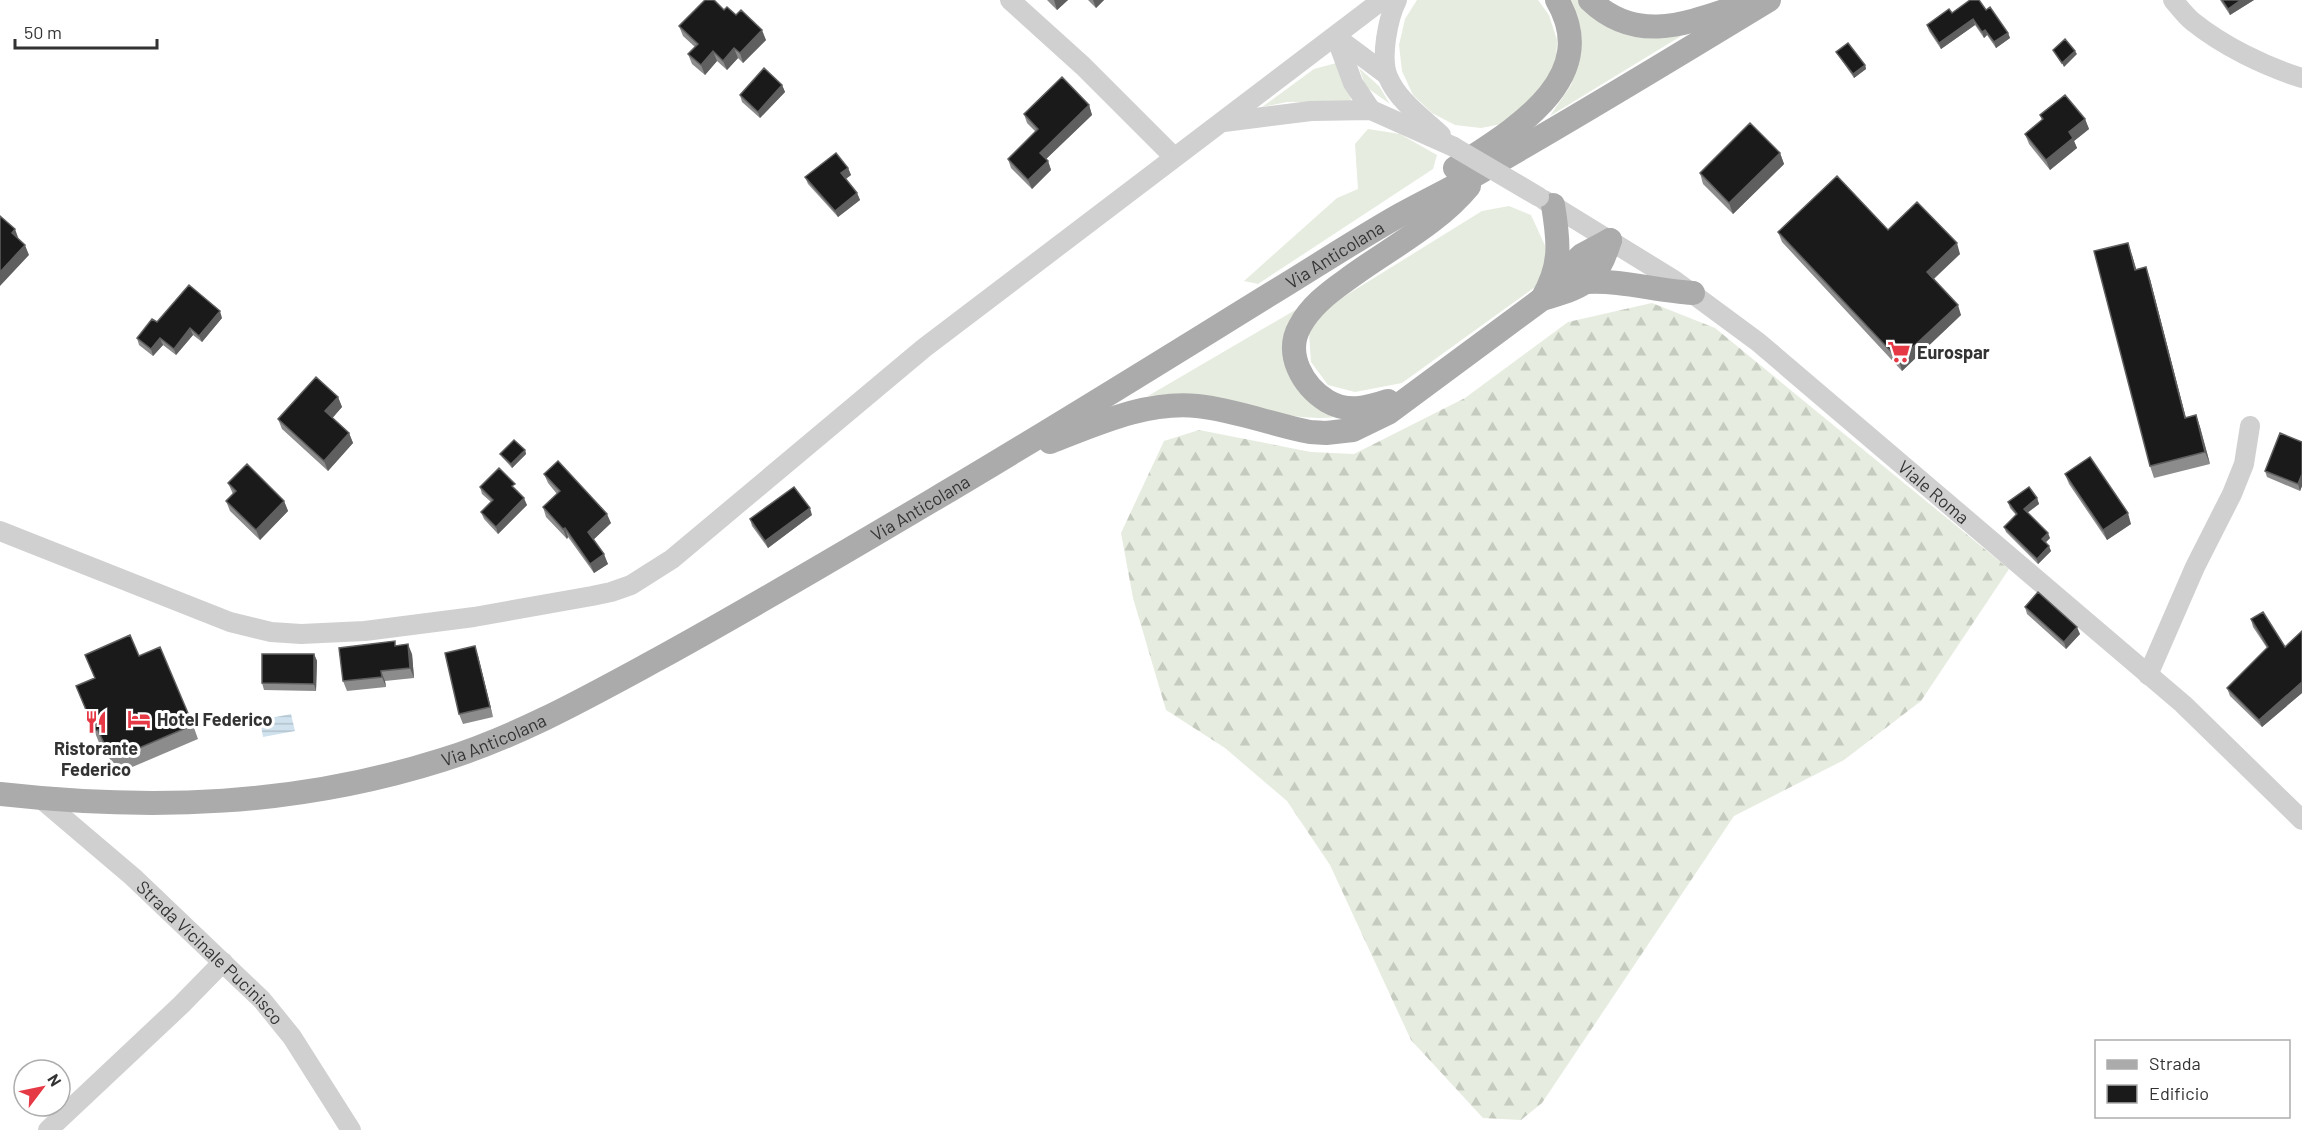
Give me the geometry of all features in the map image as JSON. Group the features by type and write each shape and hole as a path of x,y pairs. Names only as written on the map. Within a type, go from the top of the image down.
{"main road":[{"path":"1399,215 1420,193 1524,122 1555,88 1567,62 1569,44 1564,16 1557,0"},
{"path":"1590,0 1619,20 1654,28 1690,22 1758,0"},
{"name":"Via Anticolana","path":"0,794 117,804 164,804 261,798 356,783 420,766 465,752 532,726 732,618 992,465 1399,215 1480,173 1769,0"},
{"path":"1413,393 1360,409 1332,404 1312,390 1300,373 1294,354 1297,331 1304,319 1321,300 1355,273 1441,213 1464,193 1480,173"},
{"path":"1546,201 1558,252 1547,291"},
{"path":"1547,291 1560,294 1586,282 1601,266 1610,240"},
{"path":"992,465 1100,423 1154,408 1179,405 1199,406 1295,429 1326,433 1353,430 1388,413 1547,291 1582,255 1610,240"},
{"path":"1586,282 1623,282 1660,291 1693,293"}],"street":[{"path":"1010,0 1083,66 1174,157"},
{"path":"0,531 216,617 256,629 285,633 334,633 463,618 621,589 672,559 924,348 1382,0"},
{"path":"1386,75 1387,26 1397,0"},
{"path":"2173,0 2191,20 2216,37 2278,70 2302,78"},
{"path":"1336,36 1386,75 1406,102 1454,147"},
{"path":"1336,36 1353,83 1371,110"},
{"path":"1221,123 1311,111 1371,110 1454,147"},
{"name":"Viale Roma","path":"1454,147 1610,240 1693,293 1758,342 2183,704 2302,820"},
{"path":"2148,675 2194,567 2232,494 2244,465 2250,426"},
{"name":"Strada Vicinale Pucinisco","path":"40,798 133,877 270,1008 288,1031 351,1130"},
{"path":"48,1130 224,962"}],"green space":[{"path":"1417,0 1538,0 1549,15 1557,40 1556,66 1546,90 1507,123 1481,128 1455,125 1432,113 1413,95 1402,71 1399,45 1405,19"},
{"path":"1567,0 1579,0 1686,33 1550,116 1571,85 1578,62"},
{"path":"1340,62 1344,82 1352,102 1287,102 1262,107 1314,69"},
{"path":"1359,68 1379,86 1390,104 1366,87"},
{"path":"1368,129 1400,134 1437,155 1433,169 1258,284 1244,281 1337,198 1358,189 1355,144"},
{"path":"1509,206 1531,215 1547,250 1546,279 1402,383 1355,392 1328,385 1311,362 1309,333 1324,309 1482,211"},
{"path":"1309,302 1286,367 1297,389 1346,415 1330,418 1290,416 1190,395 1148,396"},
{"path":"1652,303 1715,328 2009,569 1921,701 1844,760 1734,816 1542,1103 1521,1120 1483,1118 1411,1040 1330,865 1287,801 1225,748 1166,710 1133,598 1121,533 1164,441 1199,430 1311,452 1354,454 1465,398 1568,322"}],"water":[{"path":"291,714 295,731 263,737 260,720"}],"building":[{"path":"705,0 714,0 724,10 727,7 736,15 741,10 762,30 740,53 734,48 723,61 713,51 701,65 688,54 698,44 679,26"},
{"path":"1970,0 1979,0 1986,10 1990,7 2008,33 1994,42 1985,30 1982,32 1973,19 1939,43 1927,25 1949,9 1952,13"},
{"path":"2222,0 2241,0 2228,9"},
{"path":"2065,39 2075,51 2062,63 2053,50"},
{"path":"1848,43 1865,65 1853,74 1836,52"},
{"path":"764,68 782,85 758,112 740,95"},
{"path":"1062,77 1089,105 1040,153 1048,161 1028,180 1008,159 1038,129 1024,114"},
{"path":"2065,95 2085,119 2069,132 2073,138 2046,160 2025,134 2043,119 2040,115"},
{"path":"1750,123 1780,153 1729,203 1700,173"},
{"path":"836,153 848,168 841,173 857,193 835,211 805,177"},
{"path":"1837,176 1888,230 1917,202 1957,243 1927,272 1958,305 1899,360 1778,232"},
{"path":"0,216 15,229 12,233 25,245 0,272"},
{"path":"2128,243 2135,270 2146,267 2185,418 2196,415 2205,452 2150,466 2094,251"},
{"path":"189,285 220,311 199,336 190,328 174,349 160,338 151,349 137,338 152,319 157,322"},
{"path":"316,377 338,397 325,411 349,433 324,461 278,419"},
{"path":"2280,433 2302,442 2302,474 2298,484 2265,471"},
{"path":"514,440 525,450 511,464 500,454"},
{"path":"2090,457 2128,513 2103,530 2065,474"},
{"path":"558,461 607,514 588,532 604,554 590,564 565,528 563,529 543,507 560,491 544,474"},
{"path":"247,464 284,501 256,530 226,501 236,491 228,483"},
{"path":"499,468 515,484 512,486 524,498 496,527 481,512 493,500 480,487"},
{"path":"794,487 810,508 765,541 750,519"},
{"path":"2029,487 2037,498 2024,509 2048,533 2042,539 2049,546 2037,559 2004,527 2017,514 2008,502"},
{"path":"2038,592 2077,627 2064,642 2025,607"},
{"path":"2263,612 2285,647 2302,631 2302,682 2259,720 2227,688 2268,647 2251,619"},
{"name":"Hotel Federico","path":"130,635 139,656 160,647 193,725 125,754 106,748 98,730 95,731 76,686 95,678 85,655"},
{"path":"395,641 395,646 408,644 410,668 381,671 382,677 343,681 339,648"},
{"path":"475,646 490,707 459,714 445,653"},
{"path":"262,654 314,654 314,684 262,683"}],"place":[{"name":"Eurospar","path":"1899,352"},
{"name":"Hotel Federico","path":"139,719"},
{"name":"Ristorante Federico","path":"96,722"}]}
